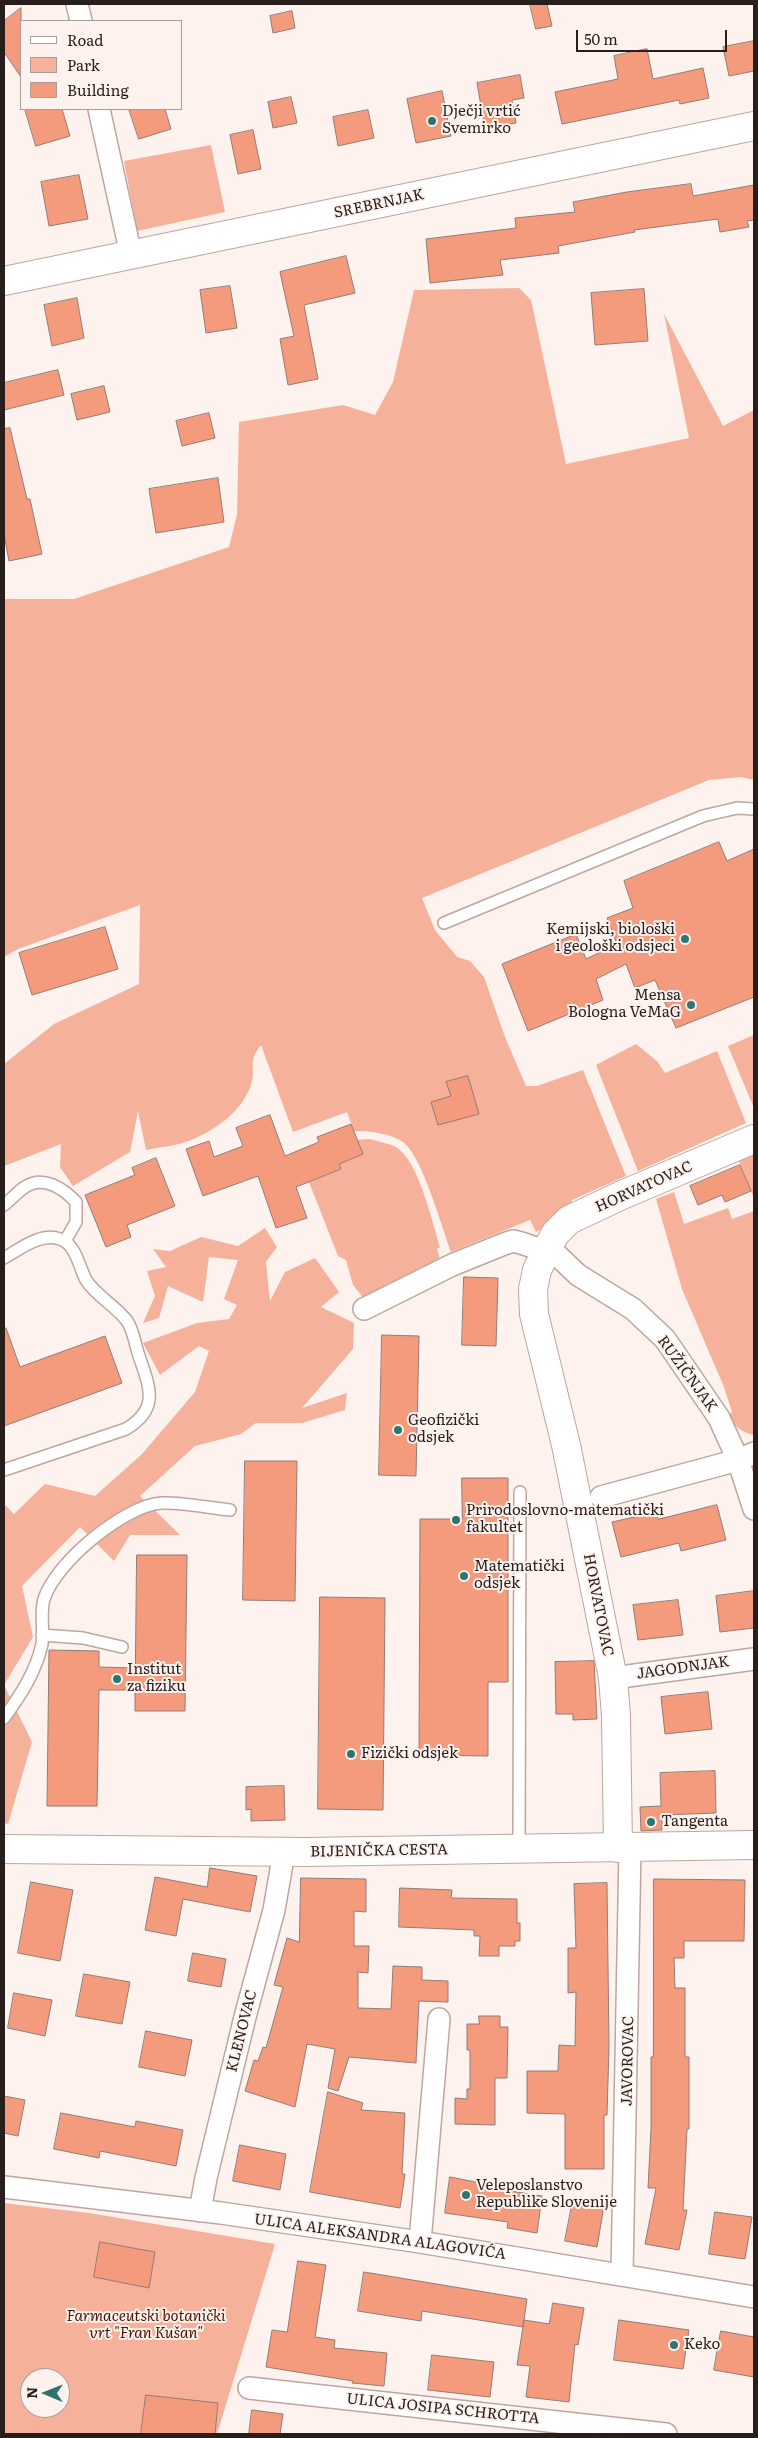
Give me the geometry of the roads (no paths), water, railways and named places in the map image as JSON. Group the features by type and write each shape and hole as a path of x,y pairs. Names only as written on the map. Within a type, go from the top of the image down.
{"main road":[{"name":"SREBRNJAK","path":"4,282 754,126"},
{"name":"HORVATOVAC","path":"624,1848 613,1678 566,1445 534,1314 533,1289 536,1270 555,1234 569,1220 622,1195 754,1139"},
{"name":"BIJENIČKA CESTA","path":"4,1849 284,1852 754,1846"}],"street":[{"path":"77,4 80,20"},
{"path":"99,110 131,255"},
{"path":"364,1309 452,1265 513,1241 546,1250"},
{"name":"RUŽIČNJAK","path":"546,1250 557,1255 578,1275 633,1309 665,1339 746,1457 754,1509"},
{"path":"601,1497 746,1457"},
{"name":"JAGODNJAK","path":"613,1678 754,1659"},
{"name":"JAVOROVAC","path":"622,2274 624,1848"},
{"name":"KLENOVAC","path":"200,2211 206,2178 245,2017 274,1910 284,1852"},
{"path":"420,2242 439,2019"},
{"name":"ULICA ALEKSANDRA ALAGOVIĆA","path":"4,2187 200,2211 420,2242 754,2297"},
{"name":"ULICA JOSIPA SCHROTTA","path":"249,2388 666,2434"}],"lane":[{"path":"444,923 703,816 737,808 754,809"},
{"path":"4,1205 26,1186 41,1182 57,1186 76,1202 76,1222 64,1241"},
{"path":"4,1258 46,1237 69,1244 87,1281 128,1322 149,1387 149,1404 141,1420 126,1429 4,1470"},
{"path":"519,1849 520,1492"},
{"path":"4,1718 27,1686 42,1645 44,1599 58,1572 77,1550 124,1516 161,1503 230,1510"},
{"path":"42,1635 83,1638 122,1647"}],"place":[{"name":"Dječji vrtić Svemirko","path":"432,121"},
{"name":"Kemijski, biološki i geološki odsjeci","path":"685,939"},
{"name":"Mensa Bologna VeMaG","path":"691,1005"},
{"name":"Geofizički odsjek","path":"398,1430"},
{"name":"Prirodoslovno-matematički fakultet","path":"456,1520"},
{"name":"Matematički odsjek","path":"464,1576"},
{"name":"Institut za fiziku","path":"117,1679"},
{"name":"Fizički odsjek","path":"351,1754"},
{"name":"Tangenta","path":"651,1822"},
{"name":"Veleposlanstvo Republike Slovenije","path":"466,2195"},
{"name":"Keko","path":"674,2345"}],"park label":[{"name":"Farmaceutski botanički vrt \"Fran Kušan\"","path":"146,2326"}]}
